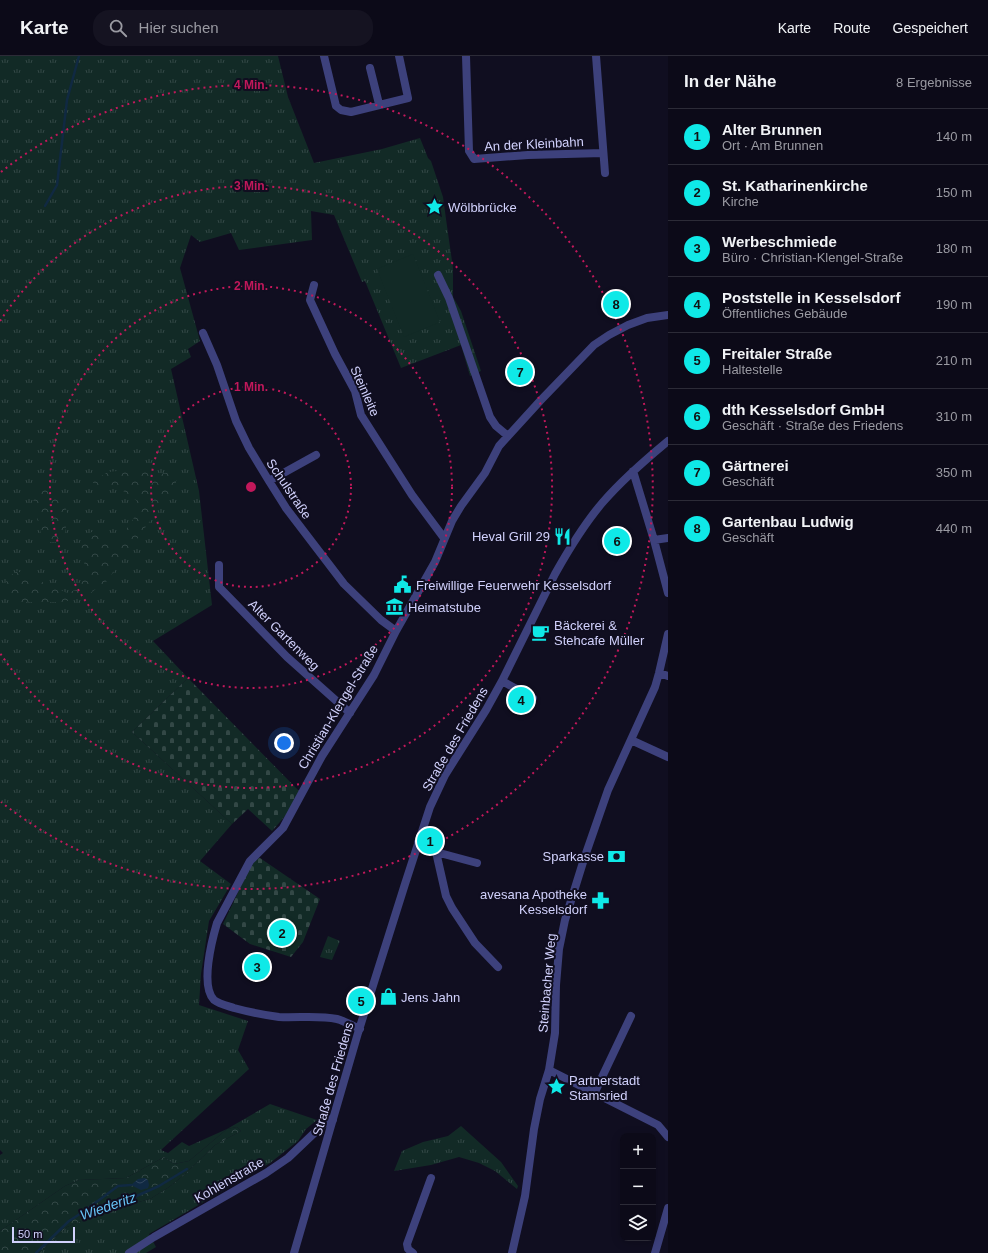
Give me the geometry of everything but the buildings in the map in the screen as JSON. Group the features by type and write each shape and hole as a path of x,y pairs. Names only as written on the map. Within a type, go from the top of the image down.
{"street":[{"path":"324,56 336,106 346,112 408,98 399,56"},
{"name":"An der Kleinbahn","path":"466,56 469,151 474,159 526,155 603,153"},
{"name":"An der Kleinbahn","path":"596,56 605,173"},
{"path":"370,68 379,104"},
{"path":"438,275 449,298 490,417 496,426 508,436"},
{"name":"Steinleite","path":"314,285 310,300 335,354 355,391 361,415 412,495 444,538"},
{"name":"Christian-Klengel-Straße","path":"360,1029 339,1019 253,1013 214,1000 209,991 208,978 214,933 217,923 250,861 283,828 322,756 374,675 396,631 428,575 444,538 461,506 485,472 499,446 594,345 628,325 647,318 668,315"},
{"name":"Schulstraße","path":"203,333 217,365 236,421 249,448 269,482 286,508 344,584 381,620 396,631"},
{"name":"Straße des Friedens","path":"294,1253 360,1029 418,842 433,799 445,775 502,682 564,558 598,508 633,471 668,441"},
{"path":"269,482 316,455"},
{"path":"633,471 654,540 668,594"},
{"path":"654,540 668,538"},
{"name":"Alter Gartenweg","path":"219,565 219,587 287,657 350,713"},
{"name":"Steinbacher Weg","path":"512,1253 525,1196 534,1129 540,1099 549,1070 555,1033 556,985 559,949 565,920 608,790 652,693 659,674 668,634"},
{"path":"659,674 668,676"},
{"path":"502,682 533,698"},
{"path":"631,740 668,757"},
{"path":"418,842 430,846 436,852 477,863"},
{"path":"436,852 446,896 452,908 475,943 498,967"},
{"path":"594,1094 632,1016"},
{"path":"549,1070 658,1125 668,1137"},
{"name":"Kohlenstraße","path":"129,1253 161,1233 266,1174 288,1158 329,1119 334,1120"},
{"path":"413,1253 408,1248 407,1244 431,1178"},
{"path":"655,1253 668,1208"}],"green space":[{"path":"0,56 278,56 288,97 314,163 382,149 420,138 428,158 431,161 443,197 453,268 453,297 461,311 481,371 470,376 461,345 401,368 365,281 362,282 334,215 311,211 312,240 239,250 231,233 200,242 191,235 180,268 200,341 188,349 191,357 171,369 199,491 212,605 153,641 188,678 132,732 232,824 200,861 231,884 209,921 201,974 199,1005 248,1021 238,1050 249,1069 161,1150 168,1153 182,1142 189,1146 227,1129 189,1161 174,1164 164,1157 126,1178 79,1180 65,1186 0,1231 0,1155 3,1153 0,1150"},
{"path":"413,254 440,322 404,337 377,269"},
{"path":"144,468 155,475 179,470 179,476 165,500 107,581 89,594 64,602 13,602 5,589 7,578 17,571 67,593 78,589 82,582 85,557 80,544 91,532 117,542 134,518 131,509 137,501 115,485 94,488 93,481 108,472"},
{"path":"44,485 64,501 68,517 63,542 50,542 43,540 33,504 36,487"},
{"path":"188,678 299,791 287,814 272,831 248,809 232,824 132,732"},
{"path":"260,858 320,899 303,942 291,957 250,944 223,924 254,859"},
{"path":"328,936 340,941 332,960 320,957"},
{"path":"270,1104 317,1120 306,1129 298,1141 270,1163 149,1234 156,1247 146,1253 39,1253 67,1227 108,1210 150,1199 169,1187 184,1175 215,1145 241,1131 237,1127 227,1129"},
{"path":"461,1126 501,1162 518,1186 517,1189 495,1171 479,1163 459,1157 431,1165 394,1171 402,1151 423,1142 448,1136"},
{"path":"237,1127 241,1131 215,1145 184,1175 150,1199 108,1210 67,1227 39,1253 0,1253 0,1231 65,1186 79,1180 126,1178 164,1157 174,1164 189,1161 227,1129"}],"water":[{"path":"145,1178 148,1180 148,1188 141,1190 131,1185 138,1179"}],"waterway":[{"path":"45,206 57,185 67,100 79,56"},
{"name":"Wiederitz","path":"36,1253 69,1221 86,1210 123,1202 159,1186 187,1169"},
{"path":"87,1209 118,1186 131,1185"}],"place":[{"name":"Wölbbrücke","path":"435,207"},
{"name":"Gartenbau Ludwig","path":"616,304"},
{"name":"Gärtnerei","path":"520,372"},
{"name":"Heval Grill 29","path":"563,536"},
{"name":"dth Kesselsdorf GmbH","path":"617,541"},
{"name":"Freiwillige Feuerwehr Kesselsdorf","path":"403,585"},
{"name":"Heimatstube","path":"395,607"},
{"name":"Bäckerei & Stehcafe Müller","path":"541,632"},
{"name":"Poststelle in Kesselsdorf","path":"521,700"},
{"name":"Alter Brunnen","path":"430,841"},
{"name":"Sparkasse","path":"617,856"},
{"name":"avesana Apotheke Kesselsdorf","path":"600,901"},
{"name":"St. Katharinenkirche","path":"282,933"},
{"name":"Werbeschmiede","path":"257,967"},
{"name":"Jens Jahn","path":"388,997"},
{"name":"Freitaler Straße","path":"361,1001"},
{"name":"Partnerstadt Stamsried","path":"556,1087"}]}
